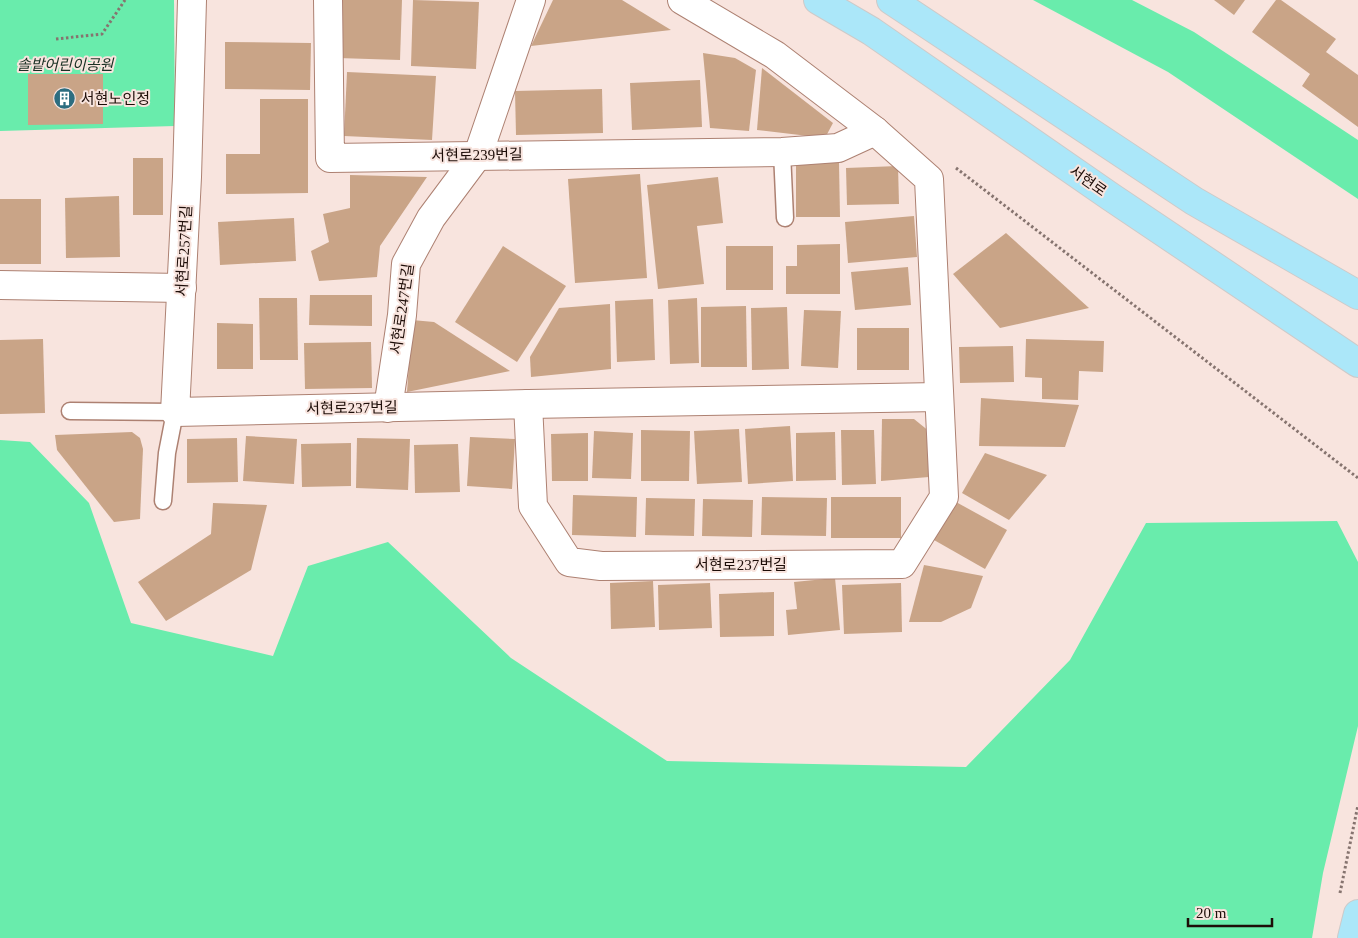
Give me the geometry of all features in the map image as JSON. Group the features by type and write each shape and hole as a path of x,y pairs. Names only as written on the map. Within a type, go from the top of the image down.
{"main road":[{"name":"서현로","path":"818,0 871,31 1111,197 1358,363"},
{"path":"891,0 1194,201 1358,295"},
{"path":"1348,907 1352,938"}],"street":[{"name":"서현로257번길","path":"175,412 182,288 192,0"},
{"name":"서현로239번길","path":"328,0 330,158 782,152 838,148 875,131"},
{"name":"서현로247번길","path":"388,408 402,315 406,264 431,218 478,155 531,0"},
{"path":"682,0 775,55 875,131"},
{"name":"서현로237번길","path":"528,404 533,506 569,562 601,566 902,564 944,497 929,179 875,131"},
{"path":"0,285 182,288"},
{"name":"서현로237번길","path":"175,412 939,397"}],"lane":[{"path":"782,152 785,218"},
{"path":"70,412 175,412"},
{"name":"서현로257번길","path":"163,501 167,454 175,412"}],"path":[{"path":"56,39 102,34 124,0"},
{"path":"954,166 1358,478"},
{"path":"1348,907 1358,805"}],"green space":[{"name":"솔밭어린이공원","path":"0,0 174,0 175,126 0,131"},
{"path":"1033,0 1132,0 1194,32 1358,140 1358,199 1168,72"},
{"path":"0,440 30,442 89,503 131,623 273,656 308,566 388,542 511,658 667,761 966,767 1070,660 1146,523 1337,521 1358,562 1358,726 1323,873 1312,938 0,938"}],"building":[{"path":"339,0 402,0 400,60 338,58"},
{"path":"413,0 479,2 476,69 411,66"},
{"path":"553,0 622,0 671,30 531,46"},
{"path":"1214,0 1245,0 1234,15"},
{"path":"1276,0 1281,0 1336,39 1326,52 1358,75 1358,127 1302,86 1310,74 1252,32"},
{"path":"225,42 311,43 310,90 225,89"},
{"path":"703,53 735,58 756,70 749,131 710,128"},
{"path":"762,68 833,123 825,138 757,130"},
{"path":"347,72 436,76 432,140 344,136"},
{"name":"서현노인정","path":"28,74 103,74 103,124 28,125"},
{"path":"700,80 702,127 632,130 630,83"},
{"path":"602,89 603,133 516,135 515,91"},
{"path":"260,99 308,99 308,193 226,194 226,154 260,154"},
{"path":"133,158 163,158 163,215 133,215"},
{"path":"796,163 839,163 840,217 796,217"},
{"path":"898,166 899,204 847,205 846,168"},
{"path":"640,174 647,278 575,283 568,179"},
{"path":"350,175 427,177 380,246 377,277 319,281 311,251 329,242 323,214 350,208"},
{"path":"718,177 723,223 697,226 704,284 658,289 647,185"},
{"path":"119,196 120,257 66,258 65,198"},
{"path":"0,199 41,199 41,264 0,264"},
{"path":"914,216 917,257 848,263 845,222"},
{"path":"294,218 296,261 220,265 218,222"},
{"path":"1006,233 1089,308 1000,328 953,274"},
{"path":"840,244 840,294 786,294 786,266 797,266 797,245"},
{"path":"503,246 566,286 517,362 455,322"},
{"path":"726,246 773,246 773,290 726,290"},
{"path":"908,267 911,305 855,310 851,272"},
{"path":"310,295 372,295 372,326 309,325"},
{"path":"259,298 297,298 298,360 260,360"},
{"path":"697,298 699,363 670,364 668,300"},
{"path":"653,299 655,360 617,362 615,301"},
{"path":"610,304 611,369 531,377 530,357 559,308"},
{"path":"746,306 747,367 701,367 701,307"},
{"path":"787,307 789,369 752,370 751,308"},
{"path":"804,310 841,311 838,368 801,366"},
{"path":"412,320 434,322 510,371 407,392"},
{"path":"217,323 253,324 253,369 217,369"},
{"path":"857,328 909,328 909,370 857,370"},
{"path":"43,339 45,413 0,414 0,340"},
{"path":"1026,339 1104,341 1103,372 1079,371 1078,400 1042,399 1042,378 1025,377"},
{"path":"371,342 372,388 305,389 304,343"},
{"path":"1013,346 1014,382 960,383 959,347"},
{"path":"981,398 1079,405 1065,447 979,446"},
{"path":"882,419 914,419 930,432 929,477 881,481"},
{"path":"790,426 793,481 748,484 745,429"},
{"path":"739,429 742,482 697,484 694,431"},
{"path":"641,430 690,431 689,481 641,481"},
{"path":"841,430 874,430 876,484 842,485"},
{"path":"594,431 633,433 631,479 592,478"},
{"path":"132,432 140,438 143,449 140,519 114,522 57,450 55,435"},
{"path":"835,432 836,480 796,481 796,433"},
{"path":"588,433 588,481 552,481 551,434"},
{"path":"246,436 297,439 294,484 243,481"},
{"path":"470,437 515,439 512,489 467,486"},
{"path":"237,438 238,482 187,483 187,439"},
{"path":"357,438 410,439 408,490 356,488"},
{"path":"351,443 351,486 302,487 301,444"},
{"path":"458,444 460,492 415,493 414,445"},
{"path":"985,453 1047,475 1009,520 962,493"},
{"path":"573,495 637,497 636,537 572,535"},
{"path":"762,497 827,498 826,536 761,535"},
{"path":"831,497 901,497 901,538 831,538"},
{"path":"646,498 695,499 694,536 645,535"},
{"path":"703,499 753,500 752,537 702,536"},
{"path":"956,502 1007,530 985,569 934,540"},
{"path":"213,503 267,505 251,570 166,621 138,582 211,534"},
{"path":"924,565 983,576 971,608 941,622 909,622"},
{"path":"835,578 840,630 788,635 786,610 797,609 794,582"},
{"path":"653,581 655,627 611,629 610,583"},
{"path":"710,583 712,628 659,630 658,585"},
{"path":"901,583 902,632 844,634 842,585"},
{"path":"774,592 774,636 720,637 719,594"}],"place":[{"name":"서현노인정","path":"65,99"}]}
